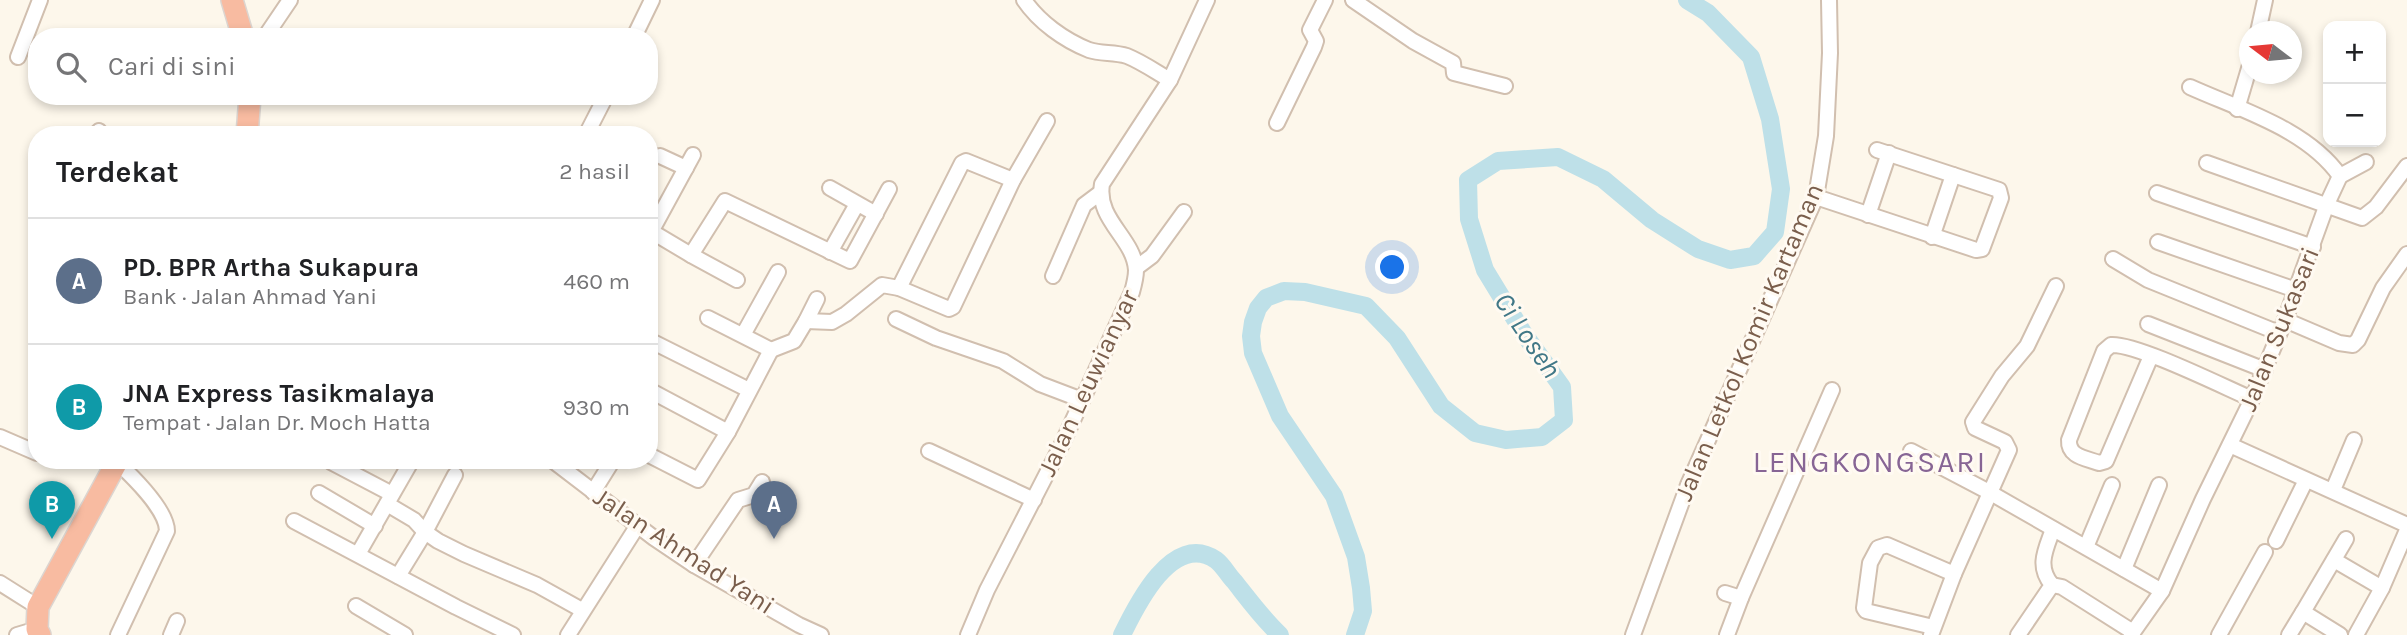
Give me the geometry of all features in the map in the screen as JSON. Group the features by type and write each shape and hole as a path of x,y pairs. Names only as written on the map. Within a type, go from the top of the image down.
{"highway":[{"path":"232,0 240,28"},
{"path":"248,126 249,105"},
{"path":"31,633 38,607 113,469"}],"street":[{"path":"29,28 40,0"},
{"path":"271,28 290,0"},
{"path":"638,28 652,0"},
{"path":"1024,0 1042,22 1090,51 1124,55 1170,80"},
{"path":"1053,276 1084,205 1100,193 1106,176 1170,80 1206,0"},
{"path":"1277,123 1314,47 1316,41 1310,30 1325,0"},
{"path":"1353,0 1413,41 1453,63 1454,73 1505,86"},
{"name":"Jalan Letkol Komir Kartaman","path":"1633,635 1684,493 1816,197 1826,136 1830,63 1829,0"},
{"path":"2260,21 2265,0"},
{"path":"18,57 28,31"},
{"path":"2237,108 2244,84"},
{"path":"2190,87 2270,122 2303,141 2329,162 2340,176 2366,162"},
{"path":"591,126 601,105"},
{"path":"806,321 832,322 881,285 899,288 949,309 953,307 1013,180 1047,121"},
{"path":"1816,197 1868,215 1932,237 1981,250 2001,193 1997,188 1882,152 1868,215"},
{"path":"658,217 690,162 660,156"},
{"path":"899,288 962,163 966,161 1013,180"},
{"path":"2207,163 2360,218 2376,207 2407,166"},
{"path":"1932,237 1953,174"},
{"name":"Jalan Sukasari","path":"2132,633 2162,591 2252,398 2283,327 2327,204 2340,176"},
{"path":"830,188 876,214"},
{"path":"691,255 725,201 848,261 852,260 889,189"},
{"name":"Jalan Leuwianyar","path":"968,635 987,590 1034,500 1132,292 1136,268 1133,258 1109,219 1100,193"},
{"path":"2157,193 2313,247"},
{"path":"830,252 857,204"},
{"path":"1136,268 1152,257 1184,212"},
{"path":"658,236 737,280"},
{"path":"2158,242 2296,290"},
{"path":"2113,259 2148,280 2283,327 2342,344 2354,344 2389,278 2407,254"},
{"path":"743,335 778,272"},
{"path":"1954,573 1890,546 1880,547 1871,560 1864,608 1866,611 1932,631 1954,573 2010,448 2005,442 1975,428 1973,422 2001,376 2027,346 2056,286"},
{"path":"658,460 698,480 728,432 771,350 794,341 817,299"},
{"path":"708,318 771,350"},
{"path":"896,318 948,342 1003,361 1040,384 1082,400"},
{"path":"2148,324 2264,370"},
{"path":"658,344 749,390"},
{"path":"2151,356 2106,461 2099,463 2072,452 2068,440 2107,347 2118,345 2151,356 2252,398"},
{"path":"1727,635 1832,390"},
{"path":"658,395 728,432"},
{"path":"0,437 28,449"},
{"path":"2333,490 2354,439"},
{"path":"2230,445 2407,525"},
{"path":"929,451 1034,500"},
{"path":"1911,451 1989,492 2162,591"},
{"path":"118,635 167,531 166,522 142,487 125,469"},
{"path":"342,469 389,499 425,532 464,554 537,585 582,610"},
{"path":"358,554 407,469"},
{"name":"Jalan Ahmad Yani","path":"564,469 694,565 821,635"},
{"path":"593,492 607,469"},
{"path":"398,576 455,475"},
{"path":"2220,635 2306,480"},
{"path":"694,565 738,500 754,495 762,482"},
{"path":"2086,547 2112,485"},
{"path":"2124,569 2160,485"},
{"path":"318,493 375,526"},
{"path":"294,521 513,635"},
{"path":"568,635 638,525"},
{"path":"2053,529 2042,567 2044,576 2052,584 2062,587 2132,633"},
{"path":"2356,635 2401,560 2407,530"},
{"path":"2289,635 2346,539"},
{"path":"2334,560 2382,588"},
{"path":"0,583 38,607"},
{"path":"2018,635 2052,584"},
{"path":"1725,593 1741,598"},
{"path":"356,606 405,635"},
{"path":"2303,612 2340,635"}],"waterway":[{"name":"Ci Loseh","path":"1355,635 1363,611 1356,557 1334,496 1280,416 1253,353 1251,336 1258,308 1266,298 1284,291 1305,292 1366,306 1397,338 1441,406 1475,433 1506,440 1542,437 1564,420 1562,387 1524,334 1485,270 1469,219 1468,180 1498,161 1558,157 1603,179 1652,220 1698,249 1730,260 1754,256 1775,232 1781,189 1770,119 1751,57 1708,13 1687,0"},
{"name":"Ci Loseh","path":"1122,635 1158,575 1185,555 1200,553 1219,562 1280,635"}],"place":[{"name":"JNA Express Tasikmalaya","path":"52,539"},
{"name":"PD. BPR Artha Sukapura","path":"774,539"}],"district":[{"name":"LENGKONGSARI","path":"1870,462"}]}
